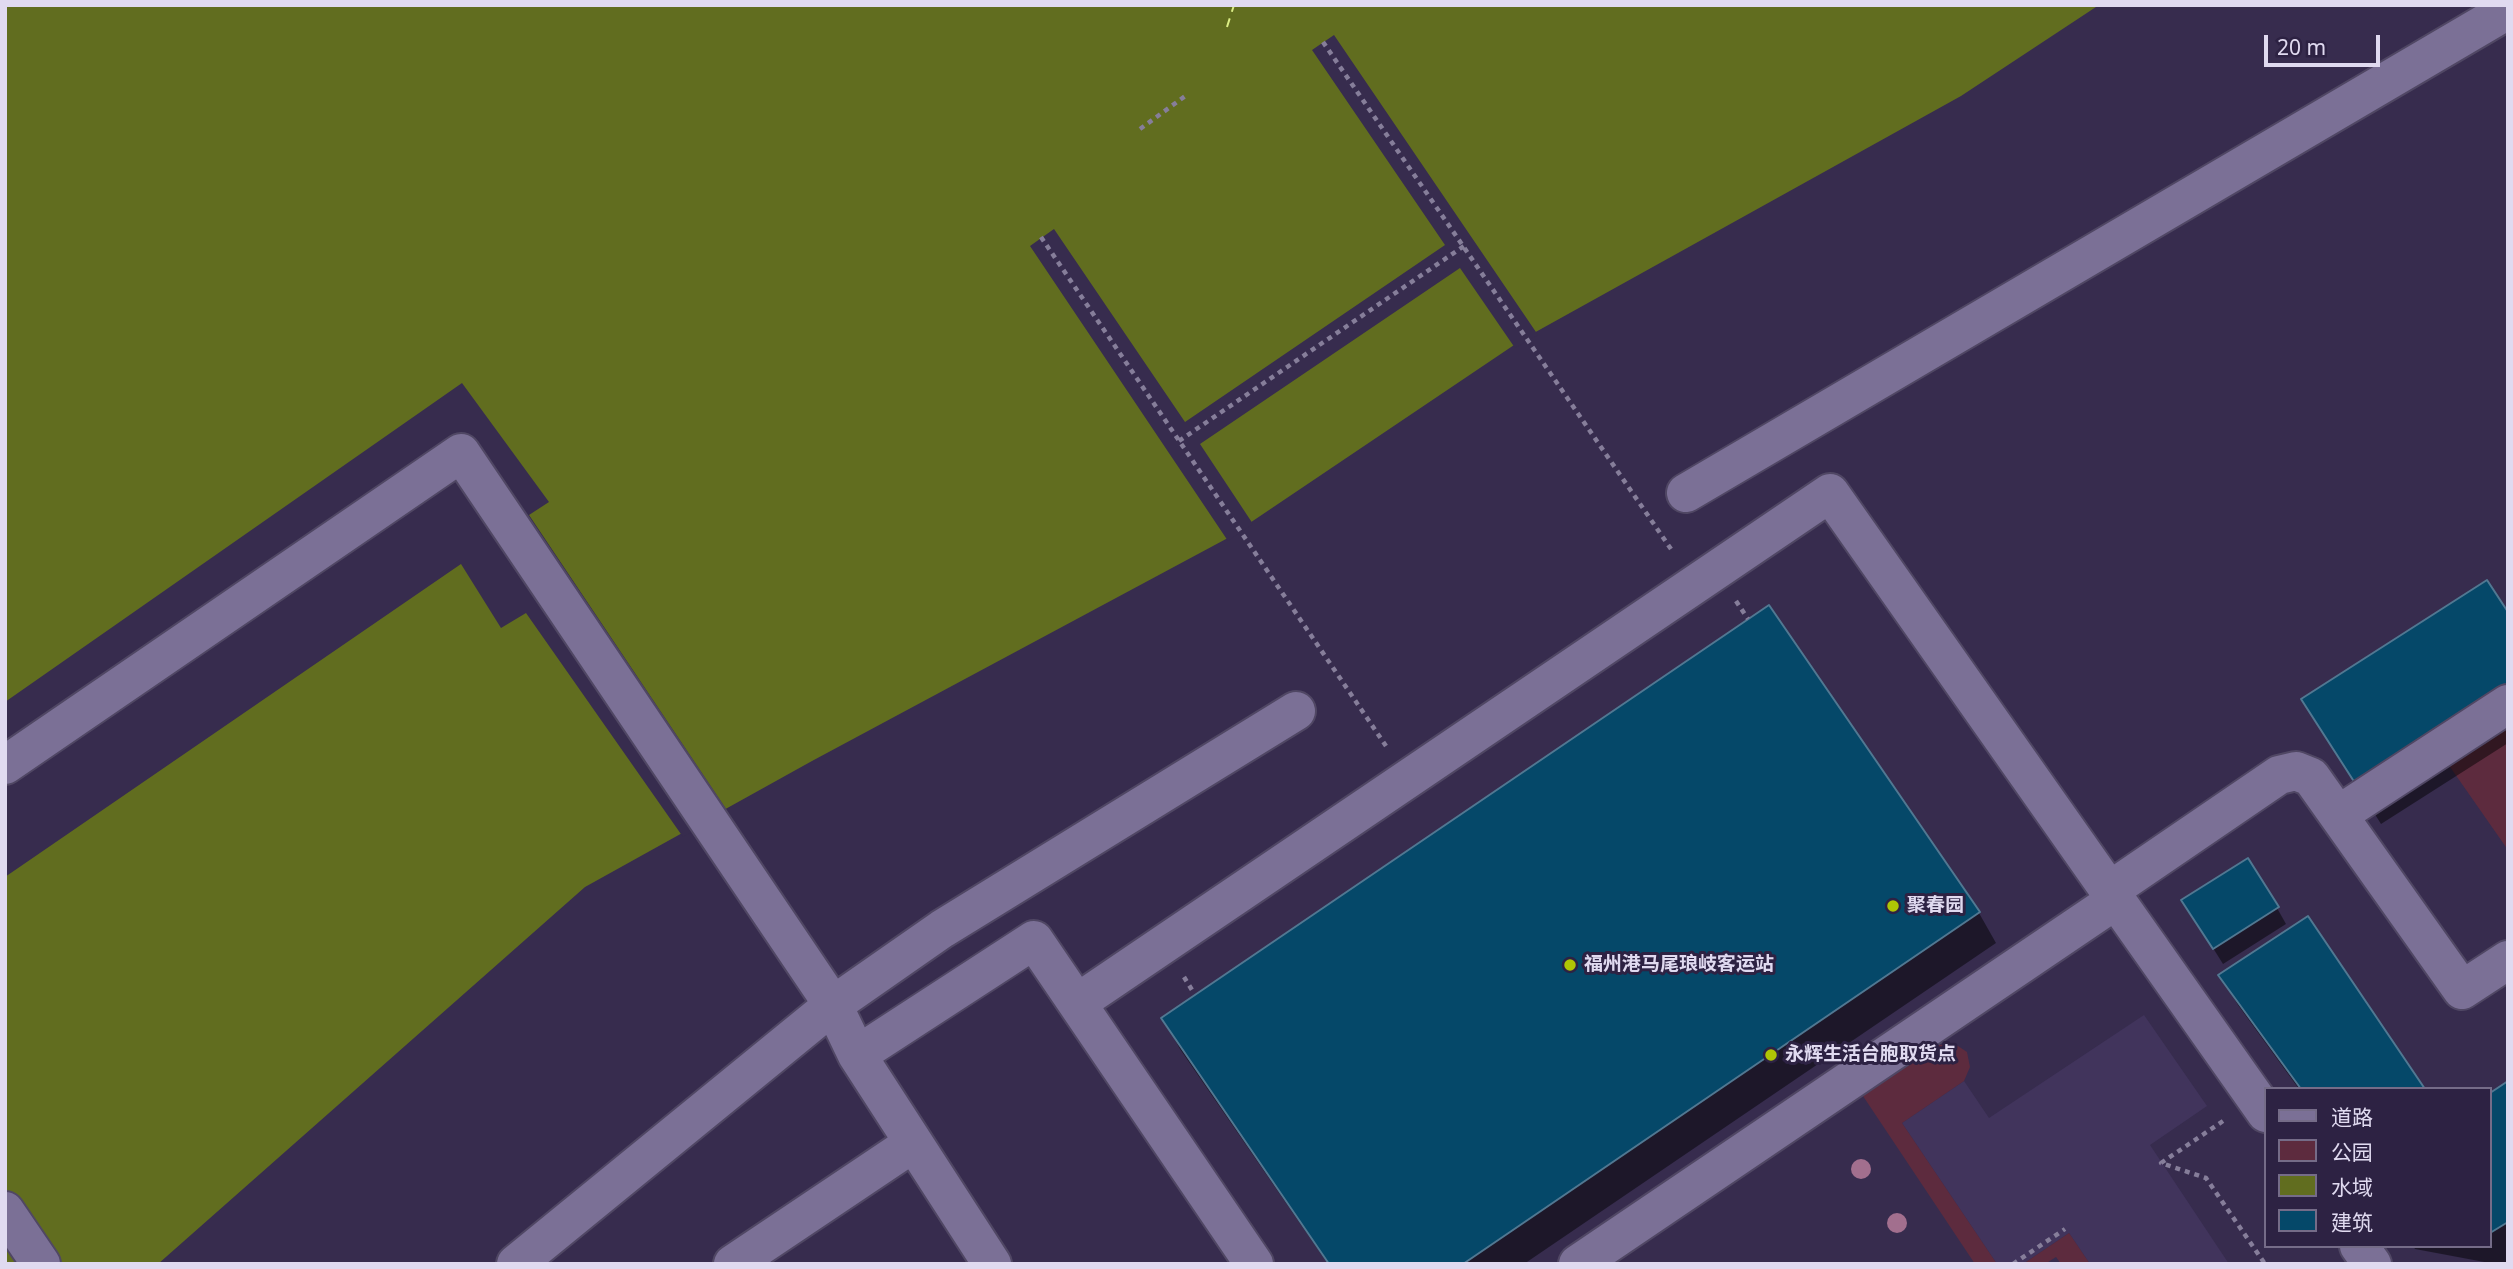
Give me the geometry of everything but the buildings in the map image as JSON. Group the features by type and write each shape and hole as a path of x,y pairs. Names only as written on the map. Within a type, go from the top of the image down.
{"lane":[{"path":"1686,493 2508,10"},
{"path":"5,765 461,453 833,1005 857,1055 992,1264"},
{"path":"1077,1003 1830,493 2261,1106"},
{"path":"2337,815 2508,704"},
{"path":"516,1264 833,1005 942,929 1296,711"},
{"path":"1578,1264 2113,895 2280,775 2296,771 2311,777 2462,990 2508,960"},
{"path":"857,1055 1034,940 1254,1264"},
{"path":"733,1264 912,1144"},
{"path":"5,1211 41,1264"},
{"path":"2360,1248 2372,1264"}],"path":[{"path":"1323,42 1619,474"},
{"path":"1140,129 1188,94"},
{"path":"1041,237 1408,779"},
{"path":"1179,441 1464,246"},
{"path":"2261,1106 2161,1163 2206,1178 2265,1264"},
{"path":"2013,1264 2065,1228"}],"shaded area":[{"path":"2144,1015 2207,1106 2150,1145 2229,1264 2090,1264 2069,1233 2023,1264 1997,1264 1902,1123 1964,1081 1989,1118"}],"green space":[{"path":"2508,723 2508,850 2448,764"},
{"path":"1955,1044 1967,1052 1970,1067 1964,1081 1902,1123 1997,1264 1975,1264 1863,1096 1939,1045"},
{"path":"2069,1233 2090,1264 2061,1264 2056,1257 2045,1264 2023,1264"}],"water":[{"path":"5,5 2099,5 1961,96 1523,339 1226,539 812,761 585,887 158,1264 5,1264"}],"pier":[{"path":"1334,35 1538,335 1515,348 1460,268 1200,444 1253,524 1228,541 1030,246 1054,229 1185,422 1445,245 1312,50"},
{"path":"462,383 549,502 529,515 728,812 683,837 526,613 501,628 461,564 5,877 5,702"}],"ferry route":[{"path":"1227,27 1234,5"}],"place":[{"name":"聚春园","path":"1893,906"},
{"name":"福州港马尾琅岐客运站","path":"1570,965"},
{"name":"永辉生活台胞取货点","path":"1771,1055"}]}
